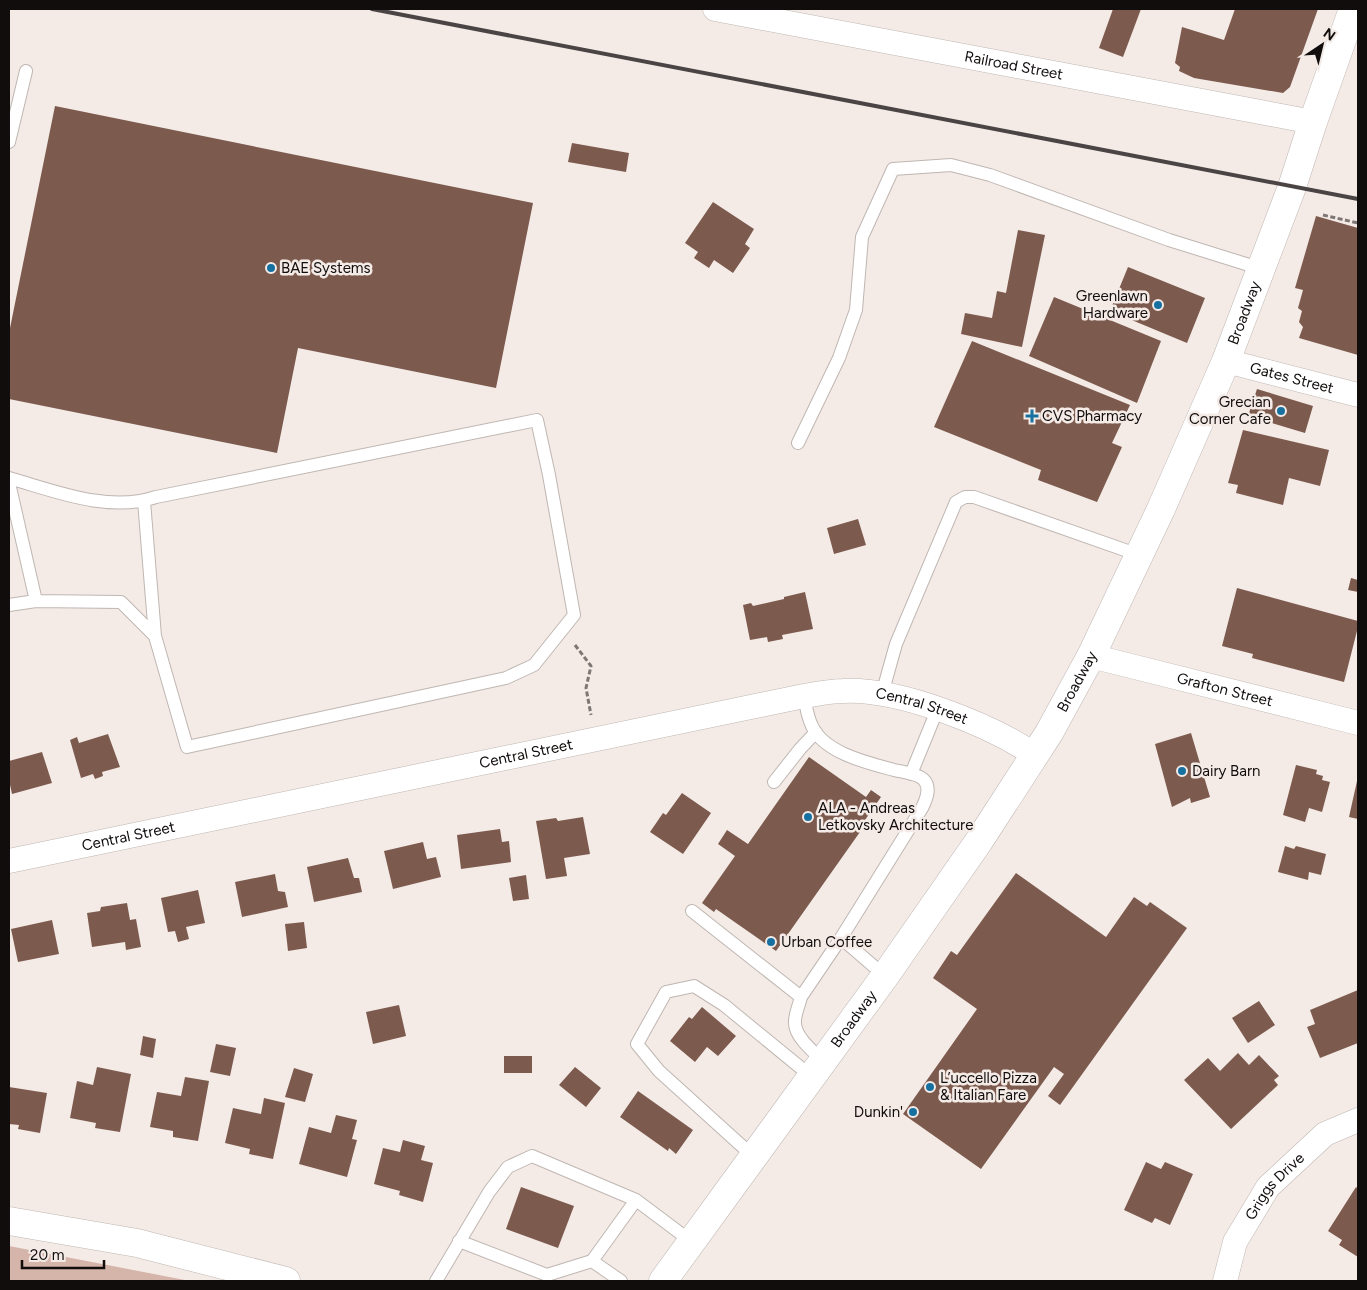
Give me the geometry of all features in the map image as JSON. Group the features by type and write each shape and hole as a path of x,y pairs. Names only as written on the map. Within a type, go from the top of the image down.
{"main road":[{"name":"Broadway","path":"663,1281 885,976 979,841 1049,733 1091,656 1161,509 1226,361 1292,187 1353,9"},
{"path":"9,1221 137,1243 286,1281"}],"street":[{"name":"Railroad Street","path":"715,9 1313,122"},
{"name":"Gates Street","path":"1226,361 1358,395"},
{"name":"Grafton Street","path":"1091,656 1358,723"},
{"name":"Central Street","path":"9,861 598,738 804,696 844,690 882,694 938,708 1014,741 1035,755"},
{"name":"Griggs Drive","path":"1225,1281 1236,1242 1268,1187 1324,1134 1358,1120"}],"lane":[{"path":"9,142 26,71"},
{"path":"798,443 839,358 856,310 862,236 893,169 951,165 990,176 1169,240 1262,269"},
{"path":"9,478 96,502 144,501 537,420 549,475 574,615 534,665 506,678 186,747 155,636 144,501"},
{"path":"9,483 36,601"},
{"path":"882,694 896,644 956,502 965,497 974,497 1139,555"},
{"path":"9,604 36,601 121,602 155,636"},
{"path":"804,696 811,725 816,732 838,751 864,762 923,779 926,783 927,794 916,819 841,938 801,997 795,1026 817,1069"},
{"path":"911,774 938,708"},
{"path":"774,782 816,732"},
{"path":"692,911 801,997"},
{"path":"841,938 885,976"},
{"path":"754,1156 659,1071 637,1044 666,992 694,986 817,1069"},
{"path":"436,1281 489,1192 508,1166 532,1156 636,1200 692,1242"},
{"path":"459,1241 529,1275 547,1275 592,1260 636,1200"},
{"path":"592,1260 621,1281"}],"path":[{"path":"1323,215 1358,222"},
{"path":"561,633 579,648 591,666 586,688 598,738"}],"shaded area":[{"path":"9,1246 190,1281 9,1281"}],"building":[{"path":"1113,9 1141,9 1123,57 1099,48"},
{"path":"1235,9 1318,9 1290,87 1283,93 1194,78 1179,71 1180,67 1175,63 1182,27 1224,40"},
{"name":"BAE Systems","path":"55,106 533,203 496,388 298,348 277,453 9,399 9,333"},
{"path":"572,143 629,153 626,172 568,162"},
{"path":"713,202 754,229 745,244 750,248 733,273 714,260 709,268 694,258 698,252 685,243"},
{"path":"1316,216 1358,228 1358,355 1299,338 1303,327 1299,322 1302,311 1298,308 1303,290 1295,288"},
{"path":"1018,230 1045,235 1022,347 961,334 965,313 992,318 997,291 1006,293"},
{"name":"Greenlawn Hardware","path":"1128,267 1205,298 1187,343 1110,311"},
{"path":"1054,297 1161,341 1137,403 1029,356"},
{"name":"CVS Pharmacy","path":"972,341 1130,405 1112,443 1122,447 1097,502 1038,480 1041,470 934,427"},
{"name":"Grecian Corner Cafe","path":"1257,389 1313,406 1305,433 1248,416"},
{"path":"1243,430 1329,450 1320,486 1289,478 1283,505 1236,493 1238,485 1228,483"},
{"path":"858,519 866,545 834,554 827,528"},
{"path":"1351,578 1358,580 1358,592 1348,590"},
{"path":"1237,588 1358,621 1344,682 1252,658 1253,654 1222,646"},
{"path":"805,592 813,629 782,635 783,639 768,642 767,637 750,640 743,605 751,603 753,606"},
{"name":"Dairy Barn","path":"1191,733 1210,797 1191,803 1190,798 1172,807 1155,744"},
{"path":"108,734 120,767 102,772 103,776 95,779 93,774 81,778 70,740 77,737 79,743"},
{"path":"42,752 52,783 12,794 9,780 9,761"},
{"path":"809,757 866,797 871,790 881,797 865,820 867,822 776,951 716,909 714,912 702,903 735,856 718,844 727,830 748,844"},
{"path":"1296,765 1317,770 1316,774 1323,776 1322,780 1330,782 1322,812 1309,808 1305,822 1283,815"},
{"path":"1358,781 1358,819 1349,817"},
{"path":"682,793 711,813 683,854 650,832 663,813 666,815"},
{"path":"583,817 590,854 564,858 567,876 546,879 536,821 556,818 558,821"},
{"path":"500,829 502,842 509,841 511,862 461,869 457,835"},
{"path":"423,842 427,859 436,857 441,877 393,889 384,851"},
{"path":"1285,846 1294,849 1296,846 1326,854 1321,875 1309,872 1308,880 1278,872"},
{"path":"348,858 354,878 359,878 362,892 314,902 307,867"},
{"path":"1016,873 1106,937 1134,897 1147,906 1150,902 1187,928 1060,1105 1048,1096 1064,1074 1054,1067 981,1169 903,1114 977,1009 933,978 951,951 957,955"},
{"path":"275,874 278,891 285,892 288,907 242,917 235,882"},
{"path":"526,875 529,899 513,901 509,878"},
{"path":"198,890 205,923 186,927 189,939 178,942 175,931 168,932 161,898"},
{"path":"127,903 130,920 136,919 141,947 126,950 125,942 92,947 87,913 100,911 101,907"},
{"path":"52,920 59,954 18,962 11,929"},
{"path":"304,922 307,948 288,951 285,924"},
{"path":"1358,990 1358,1043 1320,1058 1307,1027 1315,1024 1310,1010"},
{"path":"1259,1001 1275,1025 1248,1043 1232,1018"},
{"path":"399,1005 406,1036 373,1044 366,1012"},
{"path":"702,1007 736,1036 718,1056 707,1047 695,1062 670,1041 689,1017 692,1019"},
{"path":"143,1036 156,1039 153,1058 140,1055"},
{"path":"216,1044 236,1048 230,1076 210,1072"},
{"path":"1238,1053 1249,1065 1259,1055 1279,1076 1274,1080 1278,1085 1231,1129 1184,1080 1208,1058 1220,1071"},
{"path":"504,1056 532,1056 532,1073 504,1073"},
{"path":"97,1067 131,1074 120,1132 95,1128 96,1123 70,1118 77,1081 93,1085"},
{"path":"575,1067 601,1088 586,1107 559,1085"},
{"path":"294,1068 313,1074 305,1102 285,1097"},
{"path":"185,1077 209,1081 198,1141 173,1137 173,1131 150,1127 157,1092 181,1096"},
{"path":"9,1087 47,1093 40,1133 18,1129 19,1125 9,1124"},
{"path":"638,1091 693,1130 676,1154 669,1148 668,1151 620,1117"},
{"path":"264,1098 285,1103 273,1159 249,1154 250,1149 225,1143 233,1108 261,1114"},
{"path":"336,1115 357,1120 352,1139 357,1140 347,1177 299,1164 309,1127 331,1133"},
{"path":"403,1140 425,1146 421,1160 433,1163 423,1202 399,1195 400,1191 374,1184 383,1148 400,1152"},
{"path":"1146,1162 1161,1169 1165,1162 1193,1174 1170,1225 1155,1218 1152,1223 1124,1210"},
{"path":"521,1187 574,1206 558,1248 506,1229"},
{"path":"1356,1187 1358,1189 1358,1257 1339,1245 1342,1240 1328,1231"}],"railway":[{"path":"372,9 1358,199"}],"place":[{"name":"BAE Systems","path":"271,268"},
{"name":"Greenlawn Hardware","path":"1158,305"},
{"name":"Grecian Corner Cafe","path":"1281,411"},
{"name":"CVS Pharmacy","path":"1032,416"},
{"name":"Dairy Barn","path":"1182,771"},
{"name":"ALA - Andreas Letkovsky Architecture","path":"808,817"},
{"name":"Urban Coffee","path":"771,942"},
{"name":"L’uccello Pizza & Italian Fare","path":"930,1087"},
{"name":"Dunkin'","path":"913,1112"}]}
